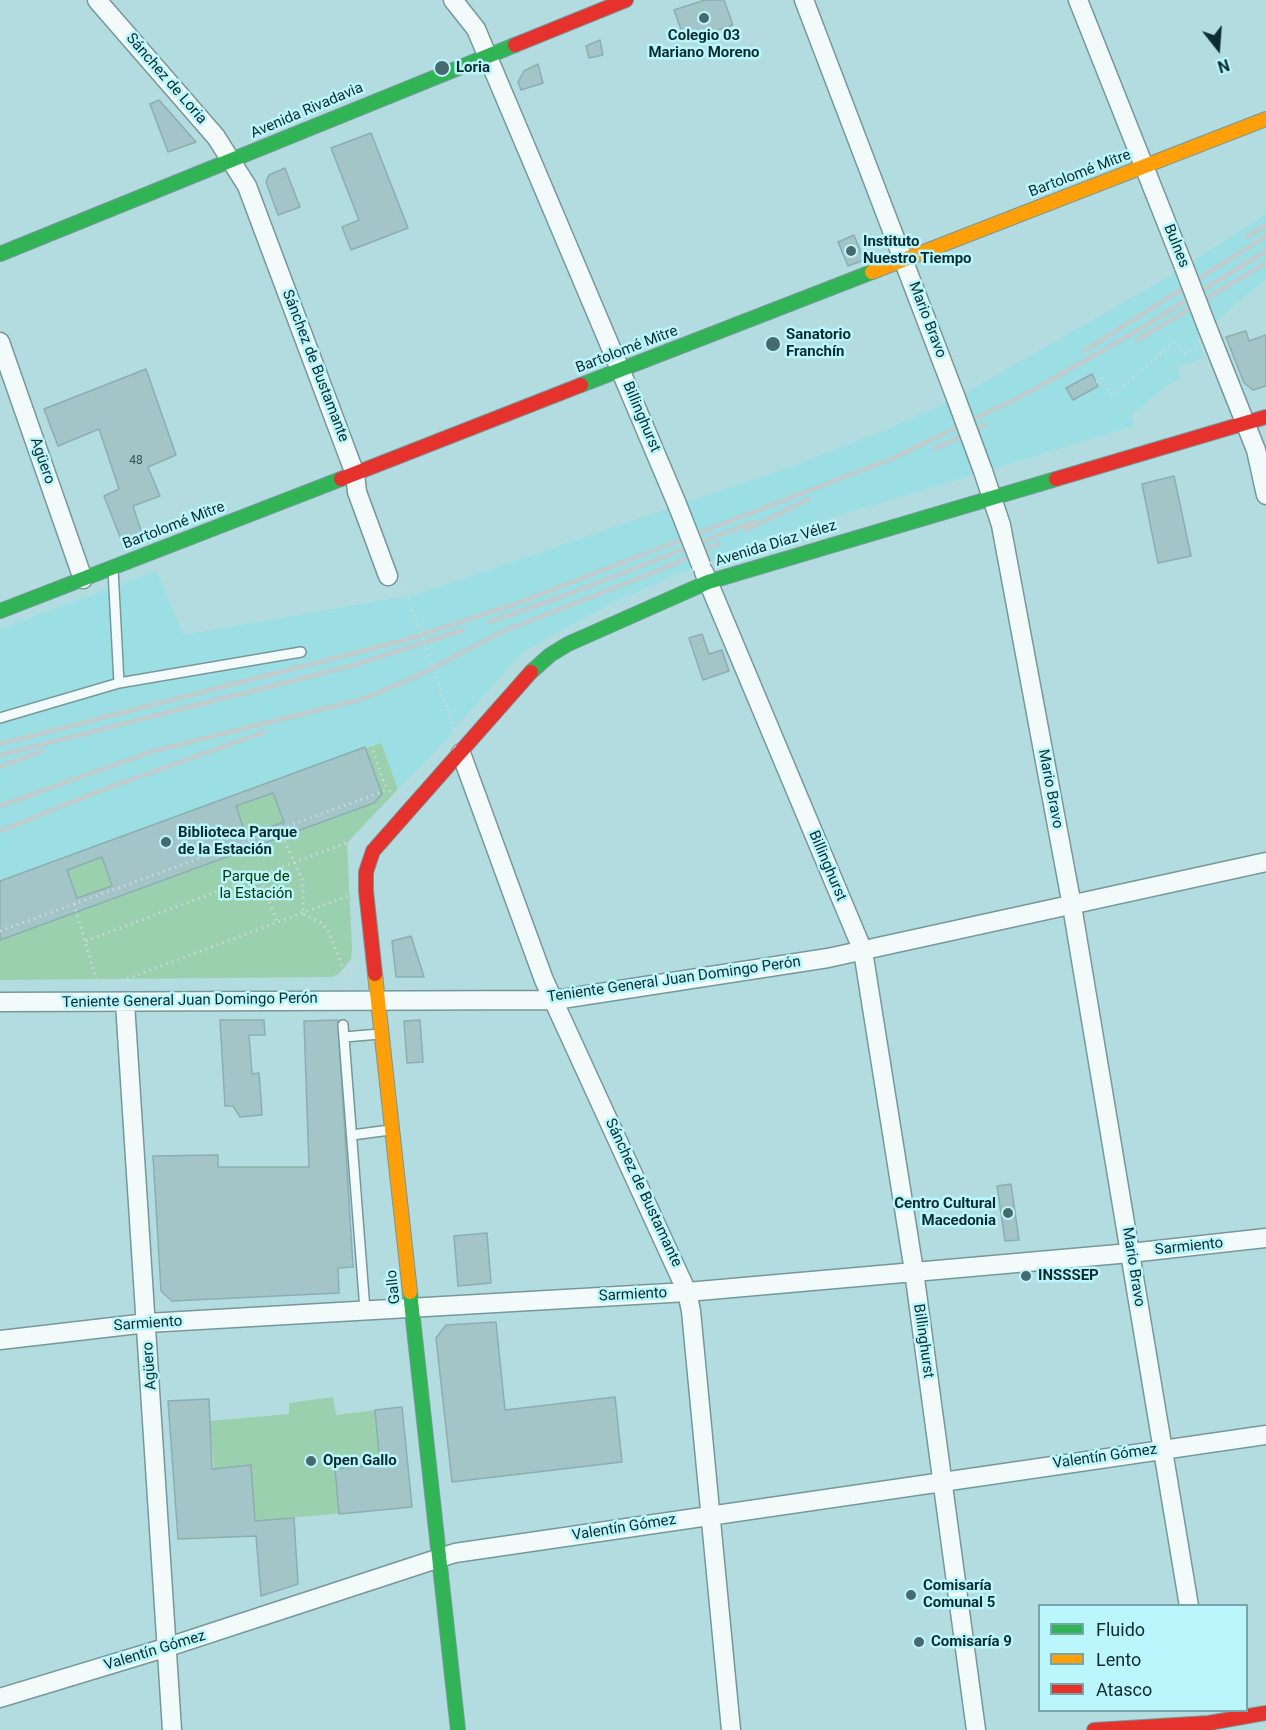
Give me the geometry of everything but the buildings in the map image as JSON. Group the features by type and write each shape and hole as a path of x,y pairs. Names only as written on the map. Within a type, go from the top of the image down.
{"main road":[{"name":"Avenida Rivadavia","path":"0,254 626,0"},
{"name":"Bartolomé Mitre","path":"0,611 1266,119"},
{"name":"Avenida Díaz Vélez","path":"378,843 461,753 528,675 550,655 568,644 708,582 1266,417"},
{"name":"Gallo","path":"378,843 370,856 366,872 458,1730"},
{"path":"1094,1730 1209,1721 1266,1713"}],"street":[{"name":"Sánchez de Loria","path":"97,0 216,137 231,160"},
{"name":"Billinghurst","path":"453,0 476,29 488,56 622,370 863,951 914,1271 976,1730"},
{"name":"Mario Bravo","path":"804,0 956,398 1001,525 1072,906 1189,1604"},
{"name":"Bulnes","path":"1078,0 1246,423 1256,450 1266,495"},
{"name":"Sánchez de Bustamante","path":"231,160 247,186 356,474 357,492 388,576"},
{"name":"Agüero","path":"0,342 83,579"},
{"name":"Sánchez de Bustamante","path":"461,753 544,980 687,1292 691,1311 731,1730"},
{"name":"Teniente General Juan Domingo Perón","path":"0,1002 114,997 555,1000 863,951 1266,862"},
{"name":"Agüero","path":"114,997 147,1323 172,1730"},
{"name":"Sarmiento","path":"0,1340 147,1323 687,1292 1130,1253 1266,1238"},
{"name":"Valentín Gómez","path":"0,1698 168,1647 454,1553 1266,1435"}],"lane":[{"path":"113,567 118,683"},
{"path":"0,718 118,683 301,652"},
{"path":"343,1025 365,1310"},
{"path":"344,1037 382,1034"},
{"path":"352,1136 393,1130"}],"path":[{"path":"1096,382 1102,379 1112,396 1175,342 1185,355 1200,346"},
{"path":"408,598 455,731"},
{"path":"373,751 387,790"},
{"path":"0,932 387,790 398,795"},
{"path":"279,830 303,881 303,912"},
{"path":"86,941 259,874 360,838"},
{"path":"259,874 277,922"},
{"path":"74,904 98,985 114,997 277,922 354,894"},
{"path":"303,912 321,921 328,930 345,973 346,999"},
{"path":"345,973 359,956"}],"shaded area":[{"path":"1266,214 1266,279 1197,337 1204,358 1177,367 1181,378 1166,386 1131,415 1134,426 758,540 610,604 522,652 429,758 398,788 380,743 0,881 0,629 156,571 184,635 418,594 790,467 888,429 956,398 1173,274"}],"green space":[{"name":"Parque de la Estación","path":"381,743 398,789 347,843 352,948 351,959 339,974 332,977 0,980 0,881"},
{"name":"Open Gallo","path":"333,1397 336,1415 402,1407 412,1507 255,1521 251,1466 214,1469 210,1421 289,1414 289,1403"}],"railway":[{"path":"1247,237 1266,225"},
{"path":"1084,351 1266,236"},
{"path":"0,744 405,640 515,604 891,459 1024,395 1130,335 1266,251"},
{"path":"1137,340 1266,263"},
{"path":"934,449 985,425"},
{"path":"746,530 809,499"},
{"path":"489,622 561,597 753,522"},
{"path":"0,806 153,751 362,699 411,679 506,630 652,573 719,544"},
{"path":"0,755 354,665 463,630"},
{"path":"0,831 97,792 264,732"},
{"path":"0,767 42,751"}],"traffic: fast":[{"path":"0,254 515,45"},
{"path":"581,385 872,272"},
{"path":"0,611 341,479"},
{"path":"531,672 550,655 568,644 708,582 1056,479"},
{"path":"410,1292 458,1730"}],"traffic: slow":[{"path":"872,272 1266,119"},
{"path":"375,974 410,1292"}],"traffic: jam":[{"path":"515,45 626,0"},
{"path":"341,479 581,385"},
{"path":"1056,479 1266,417"},
{"path":"375,974 366,891 366,872 373,851 531,672"},
{"path":"1094,1730 1209,1723 1266,1713"}],"place":[{"name":"Colegio 03 Mariano Moreno","path":"704,18"},
{"name":"Loria","path":"442,68"},
{"name":"Instituto Nuestro Tiempo","path":"851,251"},
{"name":"Sanatorio Franchín","path":"773,344"},
{"name":"Biblioteca Parque de la Estación","path":"166,842"},
{"name":"Centro Cultural Macedonia","path":"1008,1213"},
{"name":"INSSSEP","path":"1026,1276"},
{"name":"Open Gallo","path":"311,1461"},
{"name":"Comisaría Comunal 5","path":"911,1595"},
{"name":"Comisaría 9","path":"919,1642"}]}
